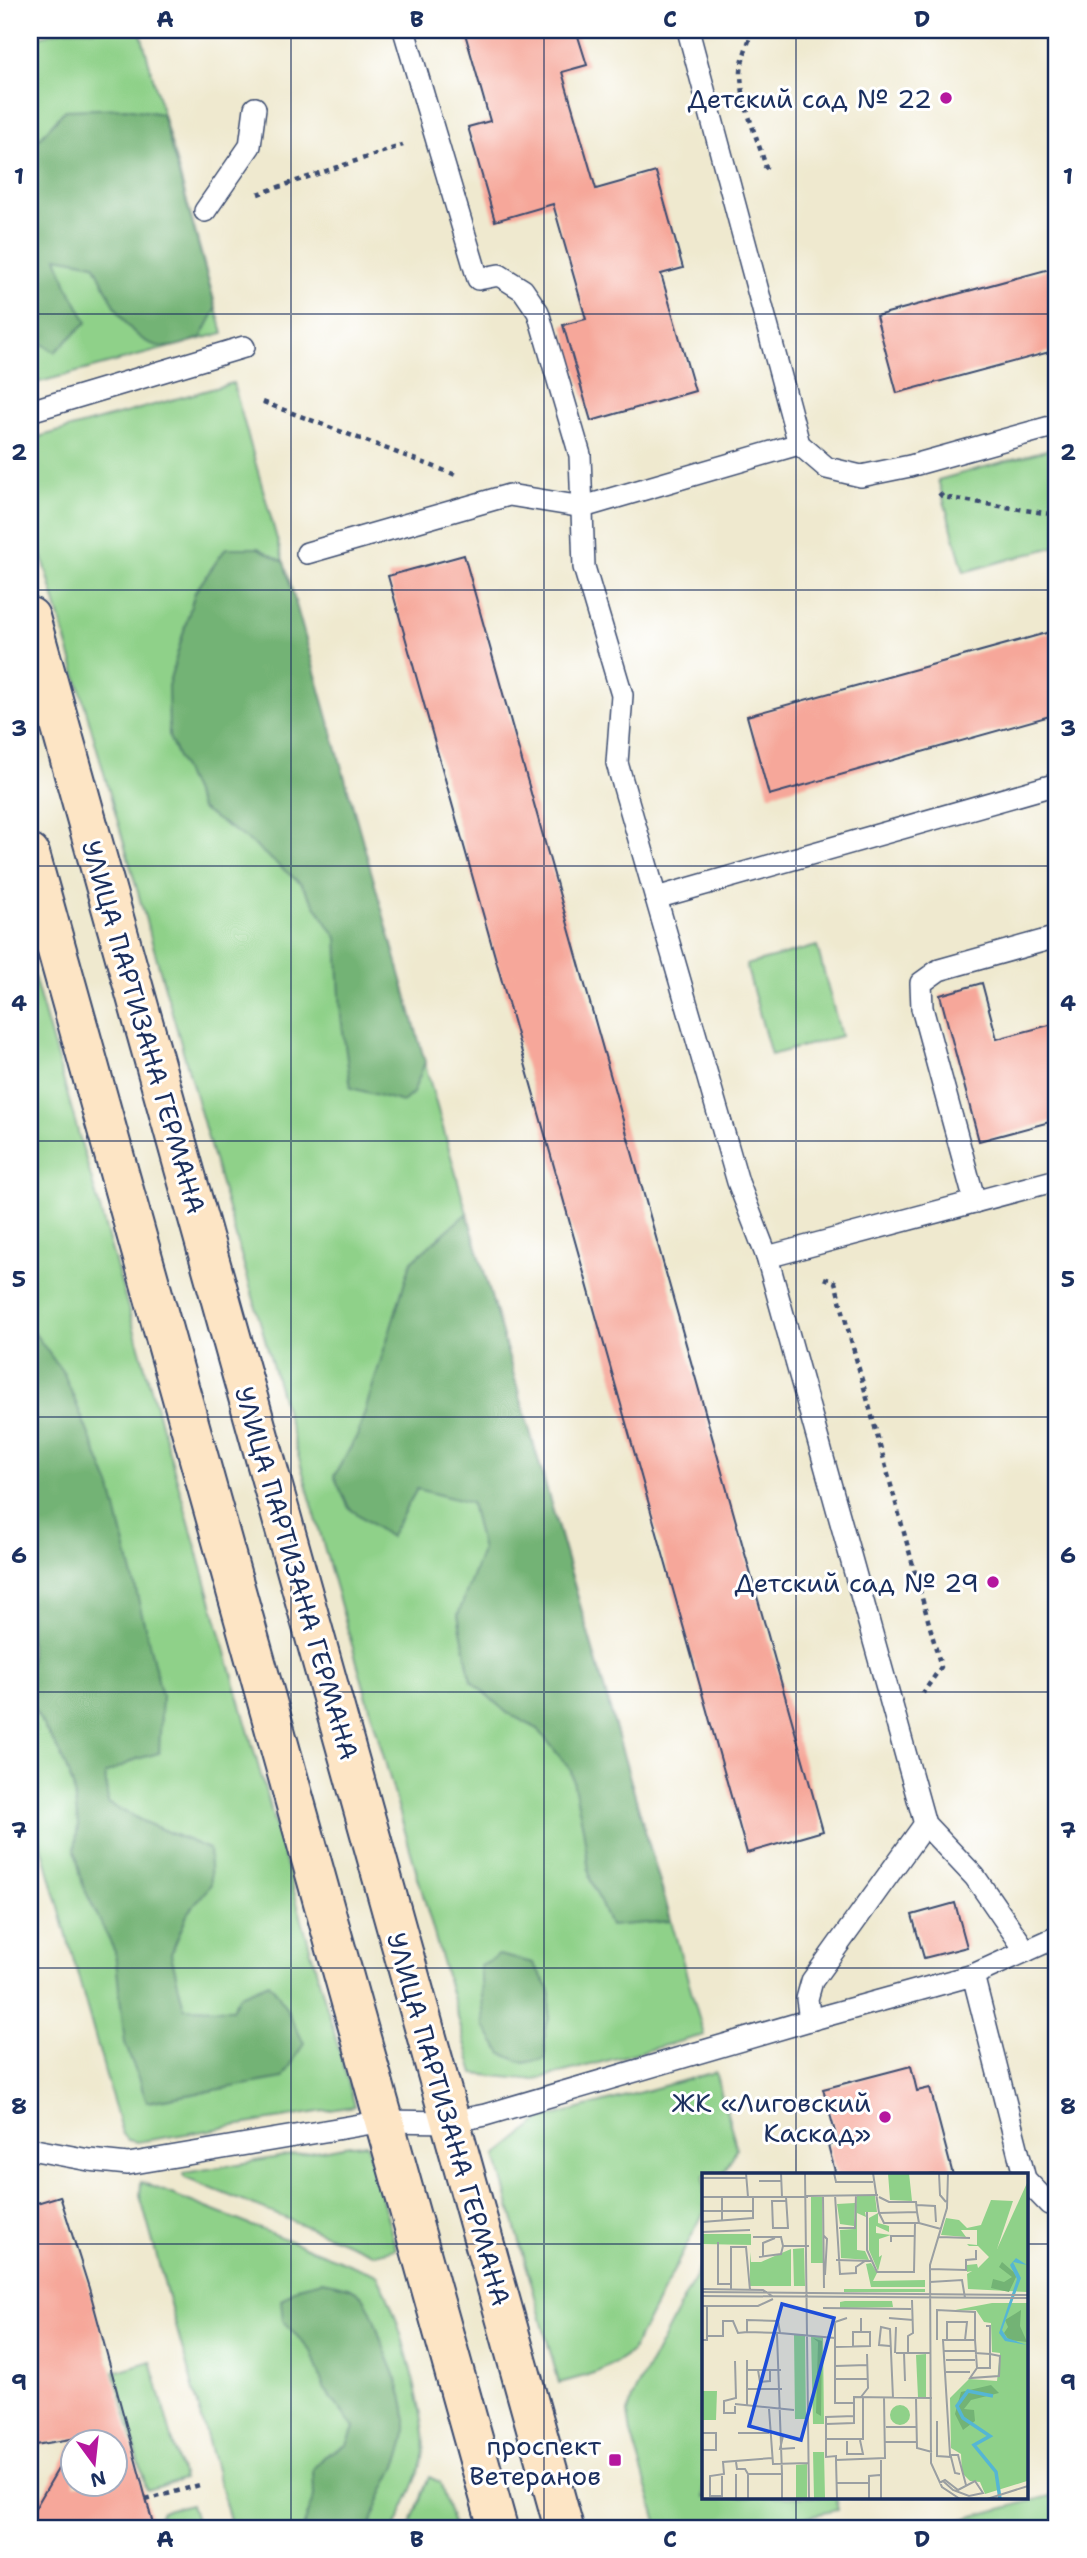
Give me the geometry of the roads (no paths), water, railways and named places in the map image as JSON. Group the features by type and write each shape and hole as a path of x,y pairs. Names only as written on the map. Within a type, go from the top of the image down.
{"main road":[{"name":"УЛИЦА ПАРТИЗАНА ГЕРМАНА","path":"30,617 564,2528"},
{"path":"30,854 498,2528"}],"lane":[{"path":"404,30 478,279 499,275 523,290 538,312 580,455 584,567 622,695 617,763 738,1182 767,1257 925,1824 975,1877 1026,1951"},
{"path":"688,30 799,444 827,468 861,476 910,466 1057,425"},
{"path":"205,211 250,146 255,108"},
{"path":"30,411 244,348"},
{"path":"307,553 509,495 583,507 799,444"},
{"path":"656,898 1057,784"},
{"path":"975,1202 922,1008 921,983 939,970 1057,937"},
{"path":"767,1257 1057,1180"},
{"path":"810,2020 807,1999 812,1980 925,1824"},
{"path":"30,2148 89,2160 128,2164 384,2121 450,2122 485,2115 973,1975 1057,1937"},
{"path":"973,1975 1024,2173"},
{"path":"1028,2180 1049,2204 1057,2204"}],"place":[{"name":"Детский сад № 22","path":"946,98"},
{"name":"Детский сад № 29","path":"993,1582"},
{"name":"ЖК «Лиговский Каскад»","path":"885,2117"},
{"name":"проспект Ветеранов","path":"615,2460"}]}
